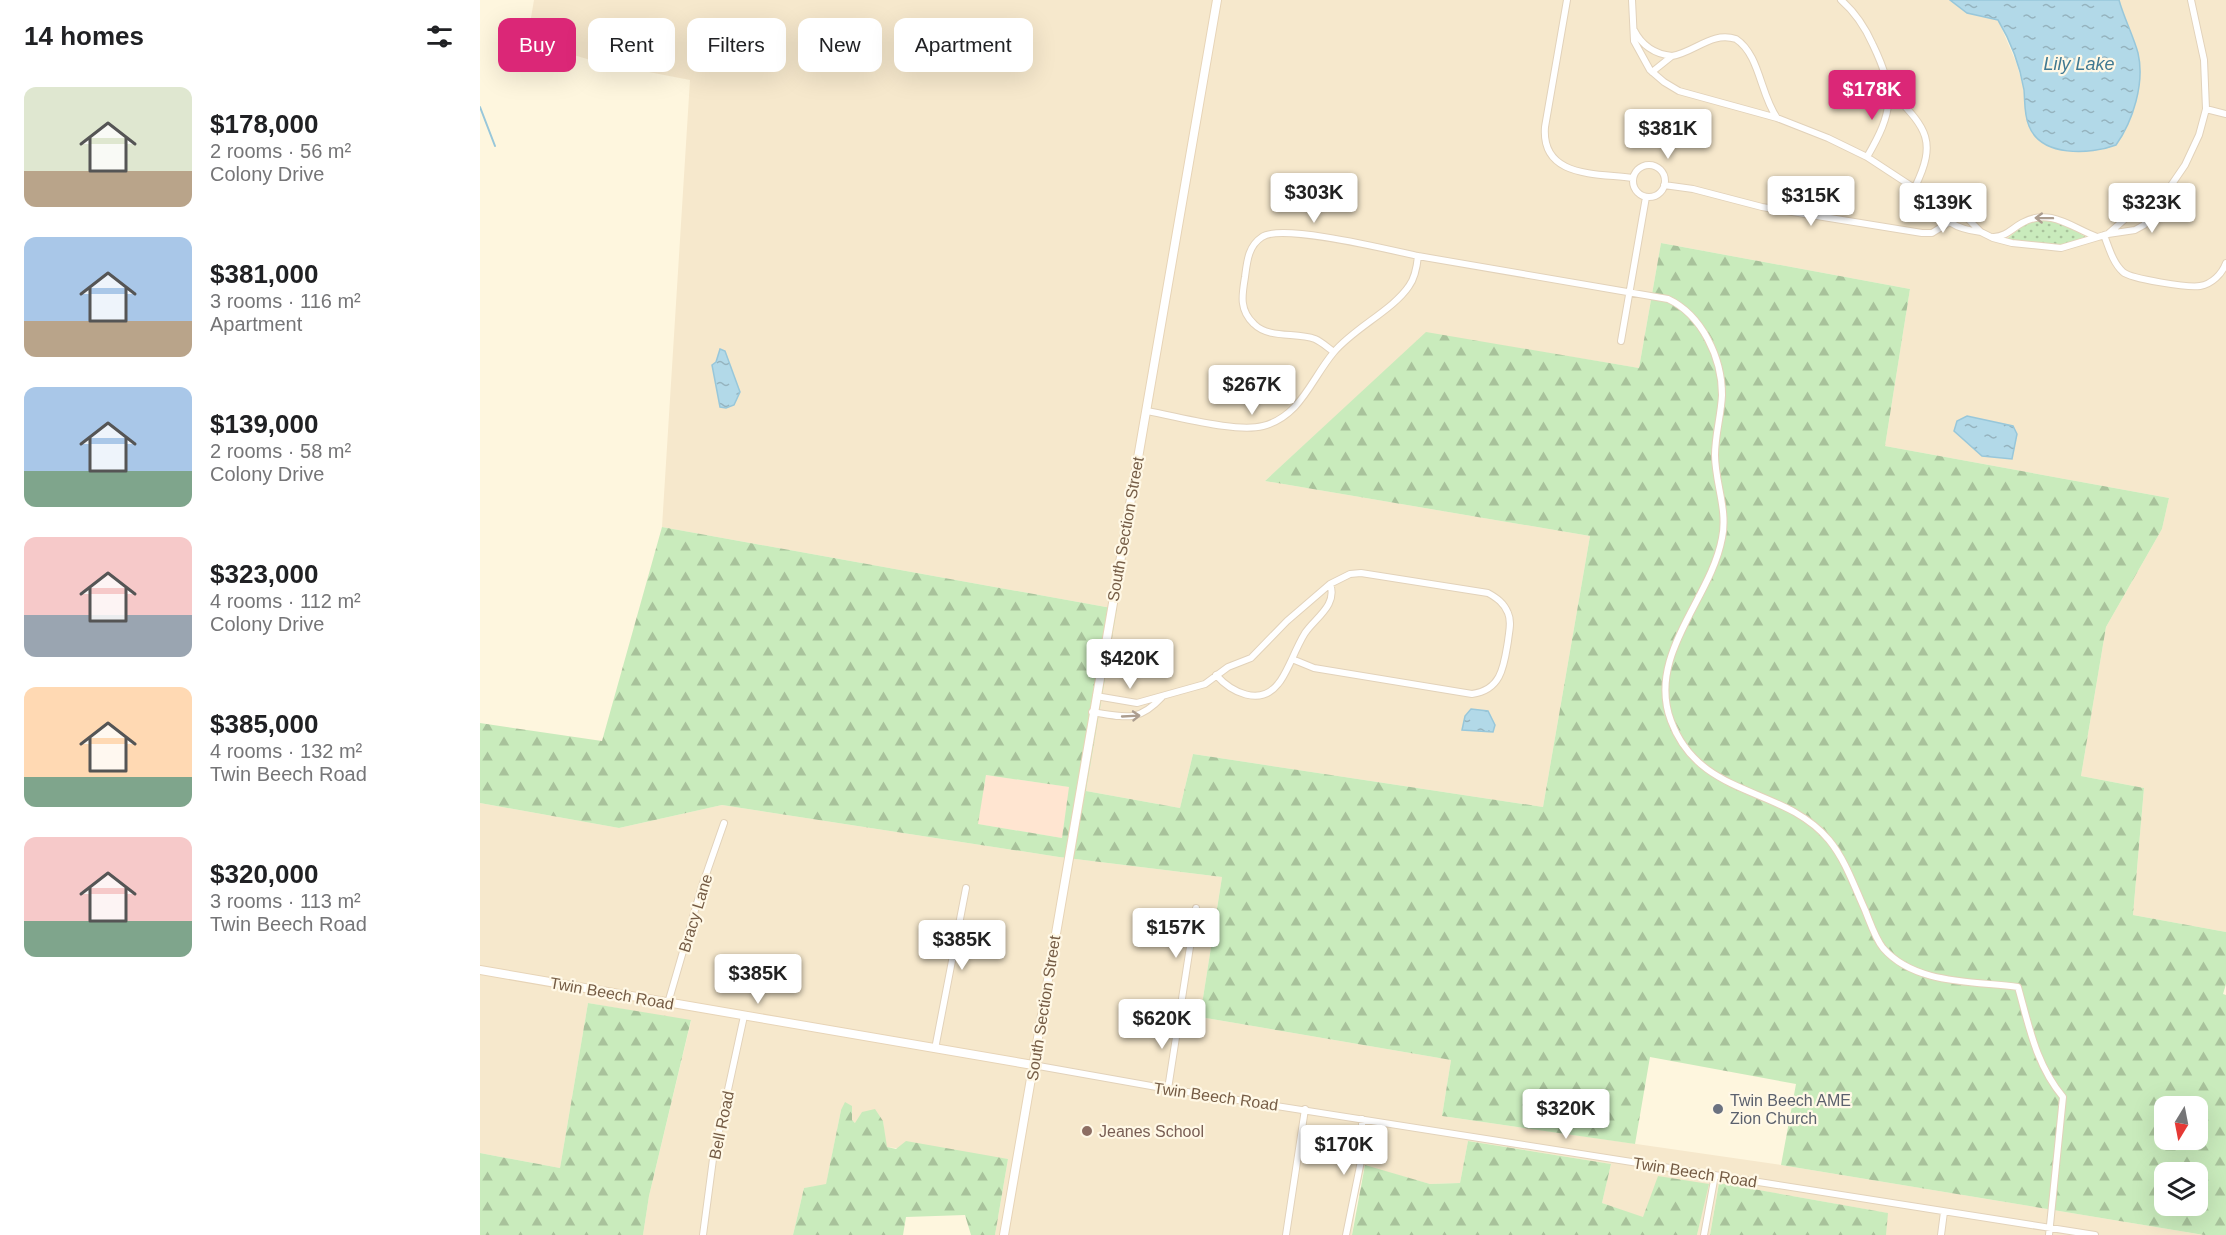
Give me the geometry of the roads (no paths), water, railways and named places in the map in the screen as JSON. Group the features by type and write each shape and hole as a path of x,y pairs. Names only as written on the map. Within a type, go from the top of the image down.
{"street":[{"name":"South Section Street","path":"1004,1235 1092,712 1217,0"},
{"path":"1568,0 1545,127 1546,147 1557,162 1568,168 1632,178"},
{"path":"1632,0 1634,41 1652,72 1680,92 1777,118 1828,138 1867,158 1931,199 1959,210 1981,232"},
{"path":"1841,0 1853,10 1867,32 1884,67 1890,90 1887,114 1867,158"},
{"path":"1993,238 2008,234 2024,221 2041,217 2064,220 2103,235 2135,230 2144,225 2185,165 2199,135 2206,109 2204,60 2191,0"},
{"path":"1632,26 1638,38 1649,49 1661,55 1684,54 1719,36 1736,39 1749,52 1768,105 1777,118"},
{"path":"1652,72 1672,56"},
{"path":"1890,90 1926,135 1928,151 1926,165 1915,187"},
{"path":"2206,109 2226,114"},
{"path":"1652,165 1664,175 1664,185 1656,196 1646,197 1634,189 1632,178 1641,166 1652,165"},
{"path":"1664,185 1693,189 1762,207 1922,233 1932,233 1948,223"},
{"path":"1931,199 1948,223 1957,228 1981,232 2012,243 2061,248 2087,243 2103,235 2140,206 2166,192"},
{"path":"1621,341 1646,197"},
{"path":"1334,352 1316,339 1263,330 1248,317 1241,299 1251,247 1262,236 1281,231 1630,291 1668,299 1687,310 1714,352 1720,377 1722,394 1715,457 1723,505 1723,538 1669,661 1666,691 1670,720 1685,748 1706,771 1730,785 1796,812 1821,830 1840,854 1882,947 1895,959 1908,968 1927,975 2018,987 2039,1062 2049,1082 2062,1097 2049,1235"},
{"path":"2103,235 2115,262 2129,276 2200,286 2214,283 2224,270 2226,263"},
{"path":"1146,411 1237,427 1266,425 1294,409 1334,352 1410,286 1418,256"},
{"path":"1096,696 1137,703 1205,684 1228,667 1251,658 1287,621 1330,584 1350,574 1373,573 1494,597 1504,605 1511,622 1500,677 1488,689 1472,694 1314,669 1292,659"},
{"path":"1216,675 1234,692 1262,694 1279,684 1305,633 1327,608 1332,591 1330,584"},
{"path":"1092,712 1141,716 1163,697"},
{"name":"Bracy Lane","path":"668,1003 702,886 724,823"},
{"path":"935,1049 966,888"},
{"path":"1168,1089 1196,908"},
{"name":"Twin Beech Road","path":"480,970 1168,1089 2095,1235"},
{"name":"Bell Road","path":"703,1235 713,1158 744,1016"},
{"path":"1287,1235 1305,1109"},
{"path":"1346,1235 1362,1156 1362,1119"},
{"path":"1704,1235 1715,1175"},
{"path":"1941,1235 1944,1212"}],"water":[{"name":"Lily Lake","path":"1950,0 2119,0 2138,53 2140,77 2136,101 2128,125 2116,145 2093,151 2067,151 2044,143 2035,136 2026,117 2024,90 2017,63 1998,20 1967,13"},
{"path":"720,349 725,351 740,392 734,405 726,408 720,407 712,365 716,362"},
{"path":"1967,416 2013,426 2017,434 2012,459 1982,456 1954,431 1957,421"},
{"path":"1471,709 1488,711 1495,725 1493,732 1462,730 1465,716"}],"waterway":[{"path":"480,107 495,146"}],"place":[{"name":"Twin Beech AME Zion Church","path":"1718,1109"},
{"name":"Jeanes School","path":"1087,1131"}]}
